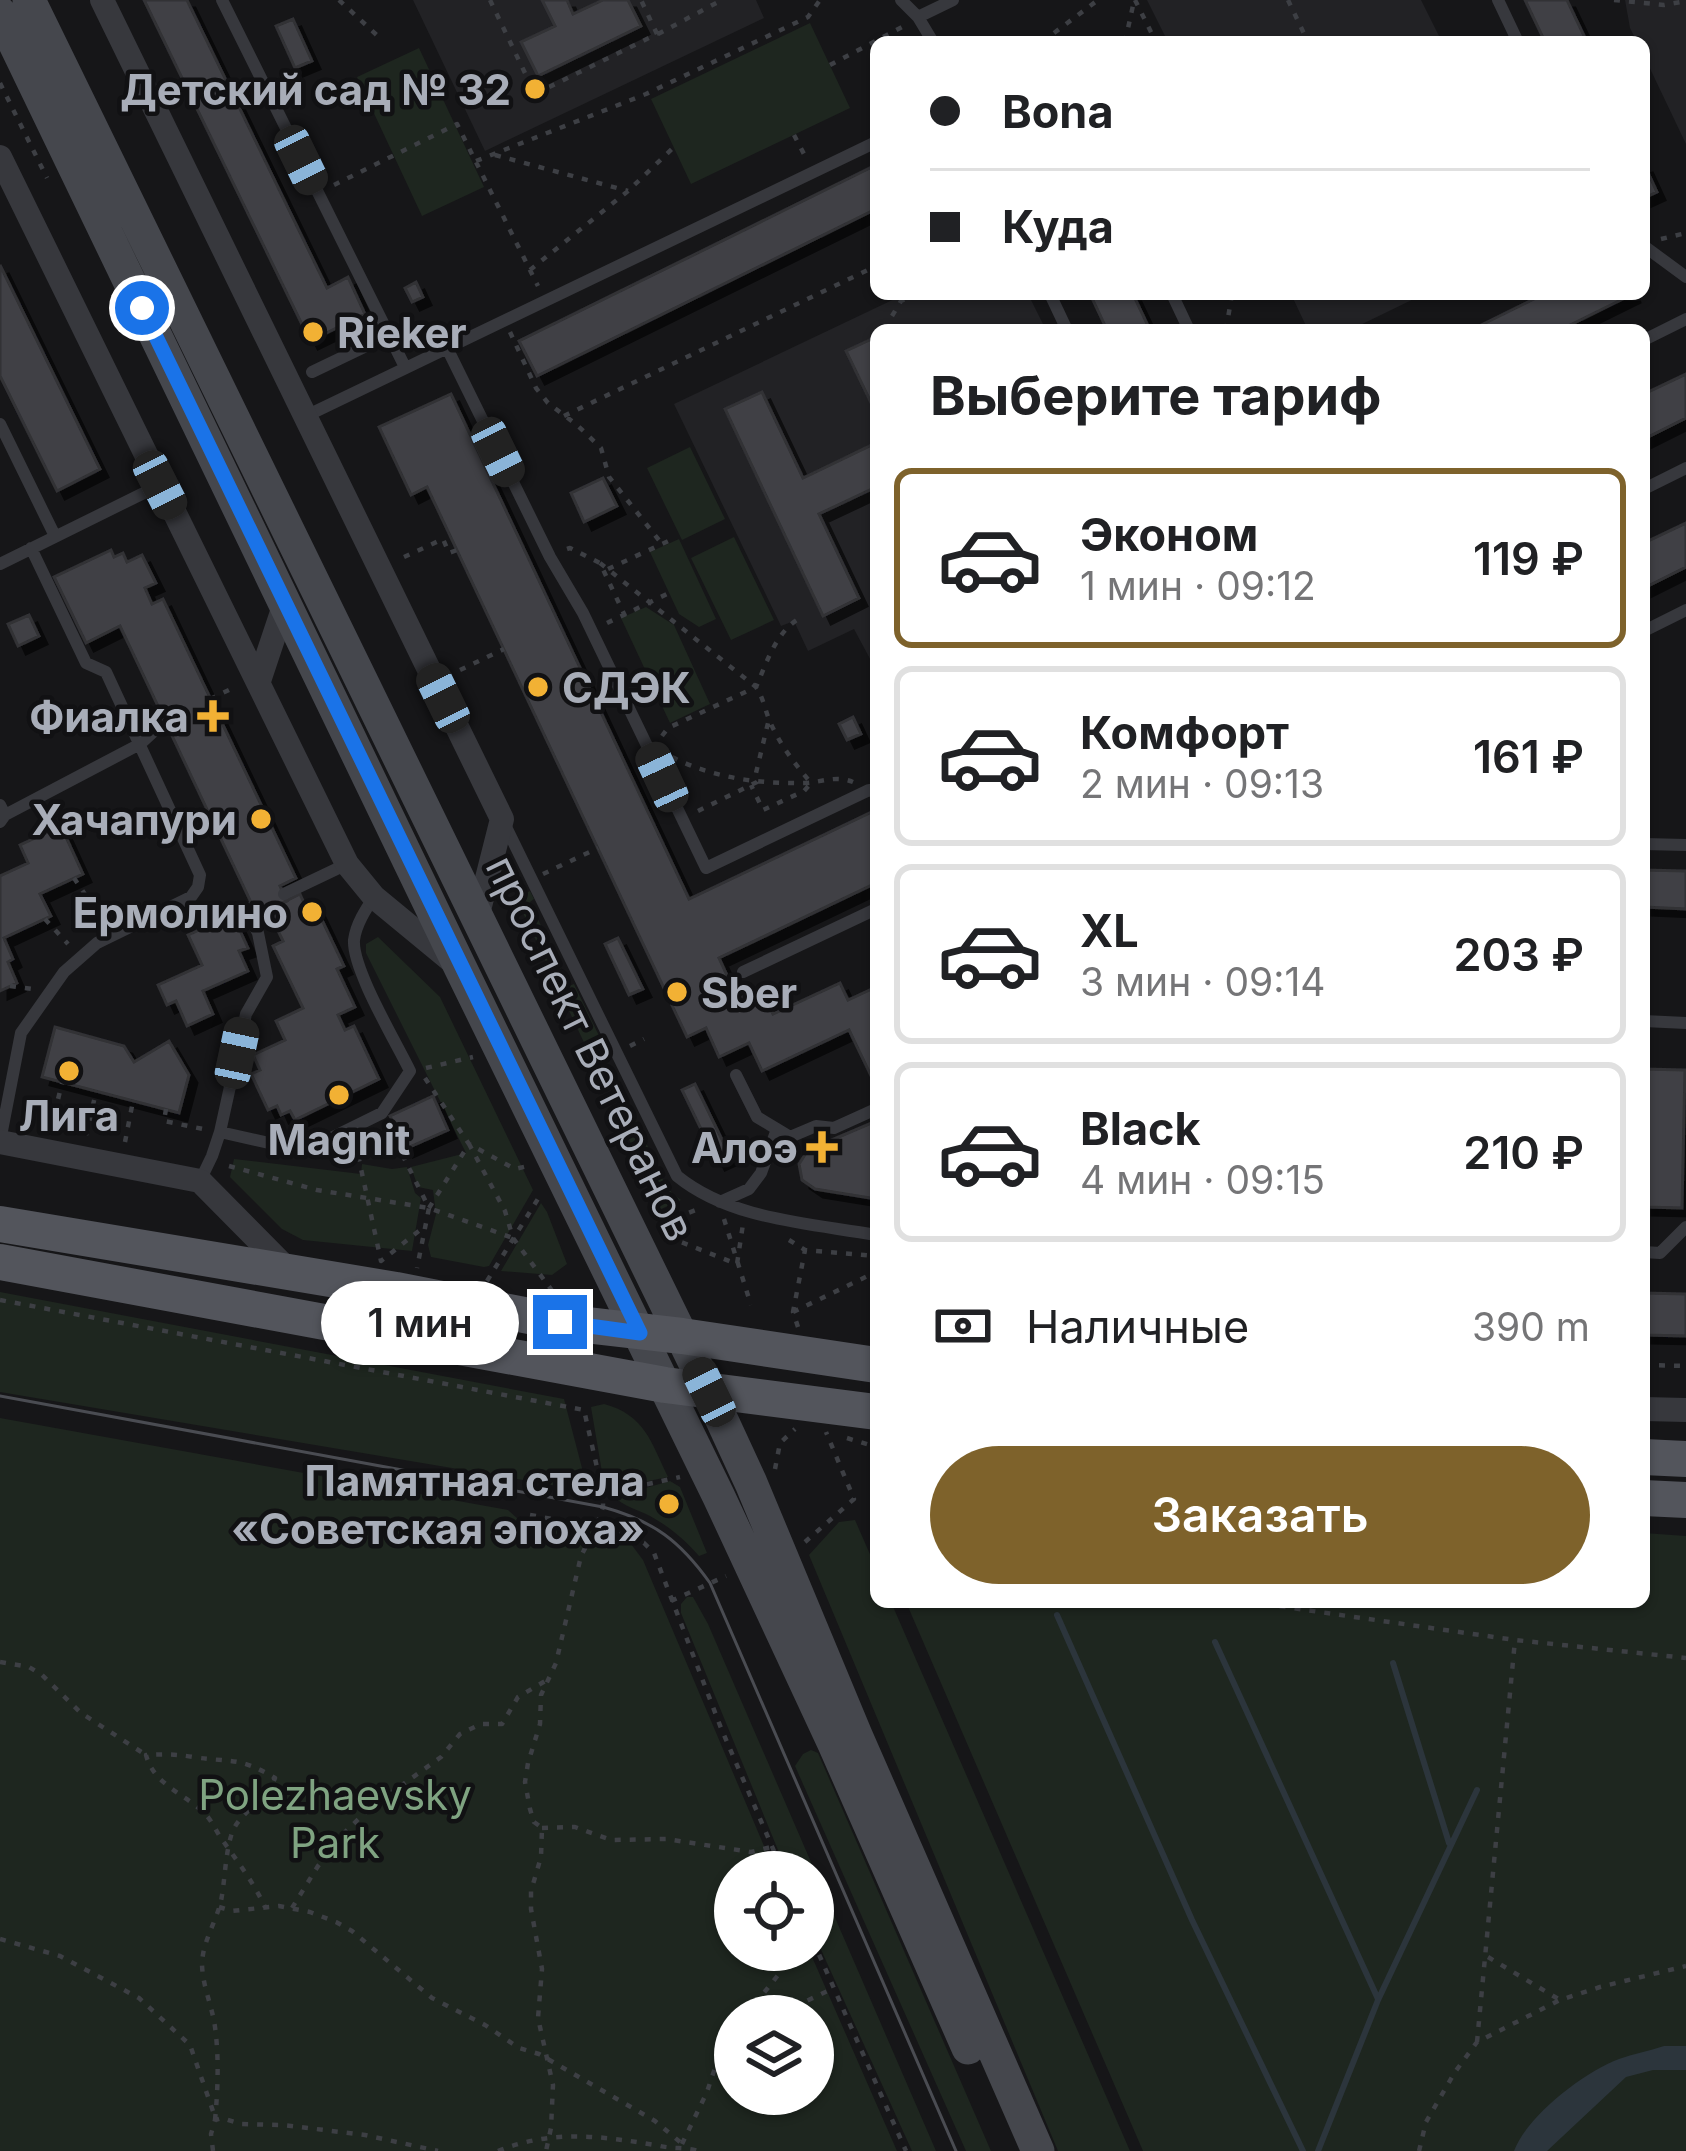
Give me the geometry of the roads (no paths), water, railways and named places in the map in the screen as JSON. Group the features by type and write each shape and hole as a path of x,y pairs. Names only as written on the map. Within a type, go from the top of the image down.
{"main road":[{"name":"проспект Ветеранов","path":"29,0 752,1483 1038,2151"},
{"name":"проспект Ветеранов","path":"0,13 665,1385 834,1744 1013,2151"},
{"path":"0,1224 560,1322 870,1364"},
{"path":"0,1262 665,1385 870,1411"},
{"path":"1650,1457 1686,1459"},
{"path":"1650,1498 1686,1500"}],"street":[{"path":"102,0 502,819 477,918"},
{"path":"0,157 347,864 374,897 461,969"},
{"path":"259,681 285,604"},
{"path":"0,1142 200,1181 290,1272"},
{"path":"1650,1409 1686,1410"}],"lane":[{"path":"222,0 405,368"},
{"path":"901,0 929,36"},
{"path":"918,17 952,0"},
{"path":"1498,0 1515,36"},
{"path":"305,416 870,145"},
{"path":"1650,250 1686,277"},
{"path":"1650,337 1686,319"},
{"path":"312,372 389,335"},
{"path":"447,348 550,557 591,629 706,868 870,789"},
{"path":"2,431 55,536"},
{"path":"1650,486 1686,468"},
{"path":"0,564 160,485"},
{"path":"0,1142 21,1033 64,973 97,943 191,897 200,875 106,672 86,663 31,548"},
{"path":"1650,628 1686,610"},
{"path":"2,814 140,745 165,721"},
{"path":"502,819 677,1176 697,1192 742,1210 870,1234"},
{"path":"1650,844 1686,845"},
{"path":"284,893 347,864"},
{"path":"220,1132 305,1151 382,1113 410,1071 356,961 354,938 374,897"},
{"path":"200,1181 220,1132 246,1014 267,977 258,933 246,910 253,907"},
{"path":"743,972 870,912"},
{"path":"1650,1021 1686,1023"},
{"path":"736,1075 757,1117 790,1137 816,1126 834,1128 870,1112"},
{"path":"719,1202 749,1190 761,1173 777,1130"},
{"path":"1650,1252 1660,1253 1686,1227"}],"waterway":[{"path":"1057,1615 1192,1920 1303,2151"},
{"path":"1215,1642 1378,1999"},
{"path":"1393,1663 1449,1843"},
{"path":"1318,2151 1378,2000 1477,1790"}],"tram line":[{"path":"0,1396 603,1507 664,1534 710,1583 956,2151"}],"place":[{"name":"Детский сад № 32","path":"535,89"},
{"name":"Rieker","path":"313,332"},
{"name":"СДЭК","path":"538,687"},
{"name":"Фиалка","path":"213,716"},
{"name":"Хачапури","path":"261,819"},
{"name":"Ермолино","path":"312,912"},
{"name":"Sber","path":"677,992"},
{"name":"Лига","path":"69,1071"},
{"name":"Magnit","path":"339,1095"},
{"name":"Алоэ","path":"822,1147"},
{"name":"Памятная стела «Советская эпоха»","path":"669,1504"}],"park label":[{"name":"Polezhaevsky Park","path":"335,1818"}]}
